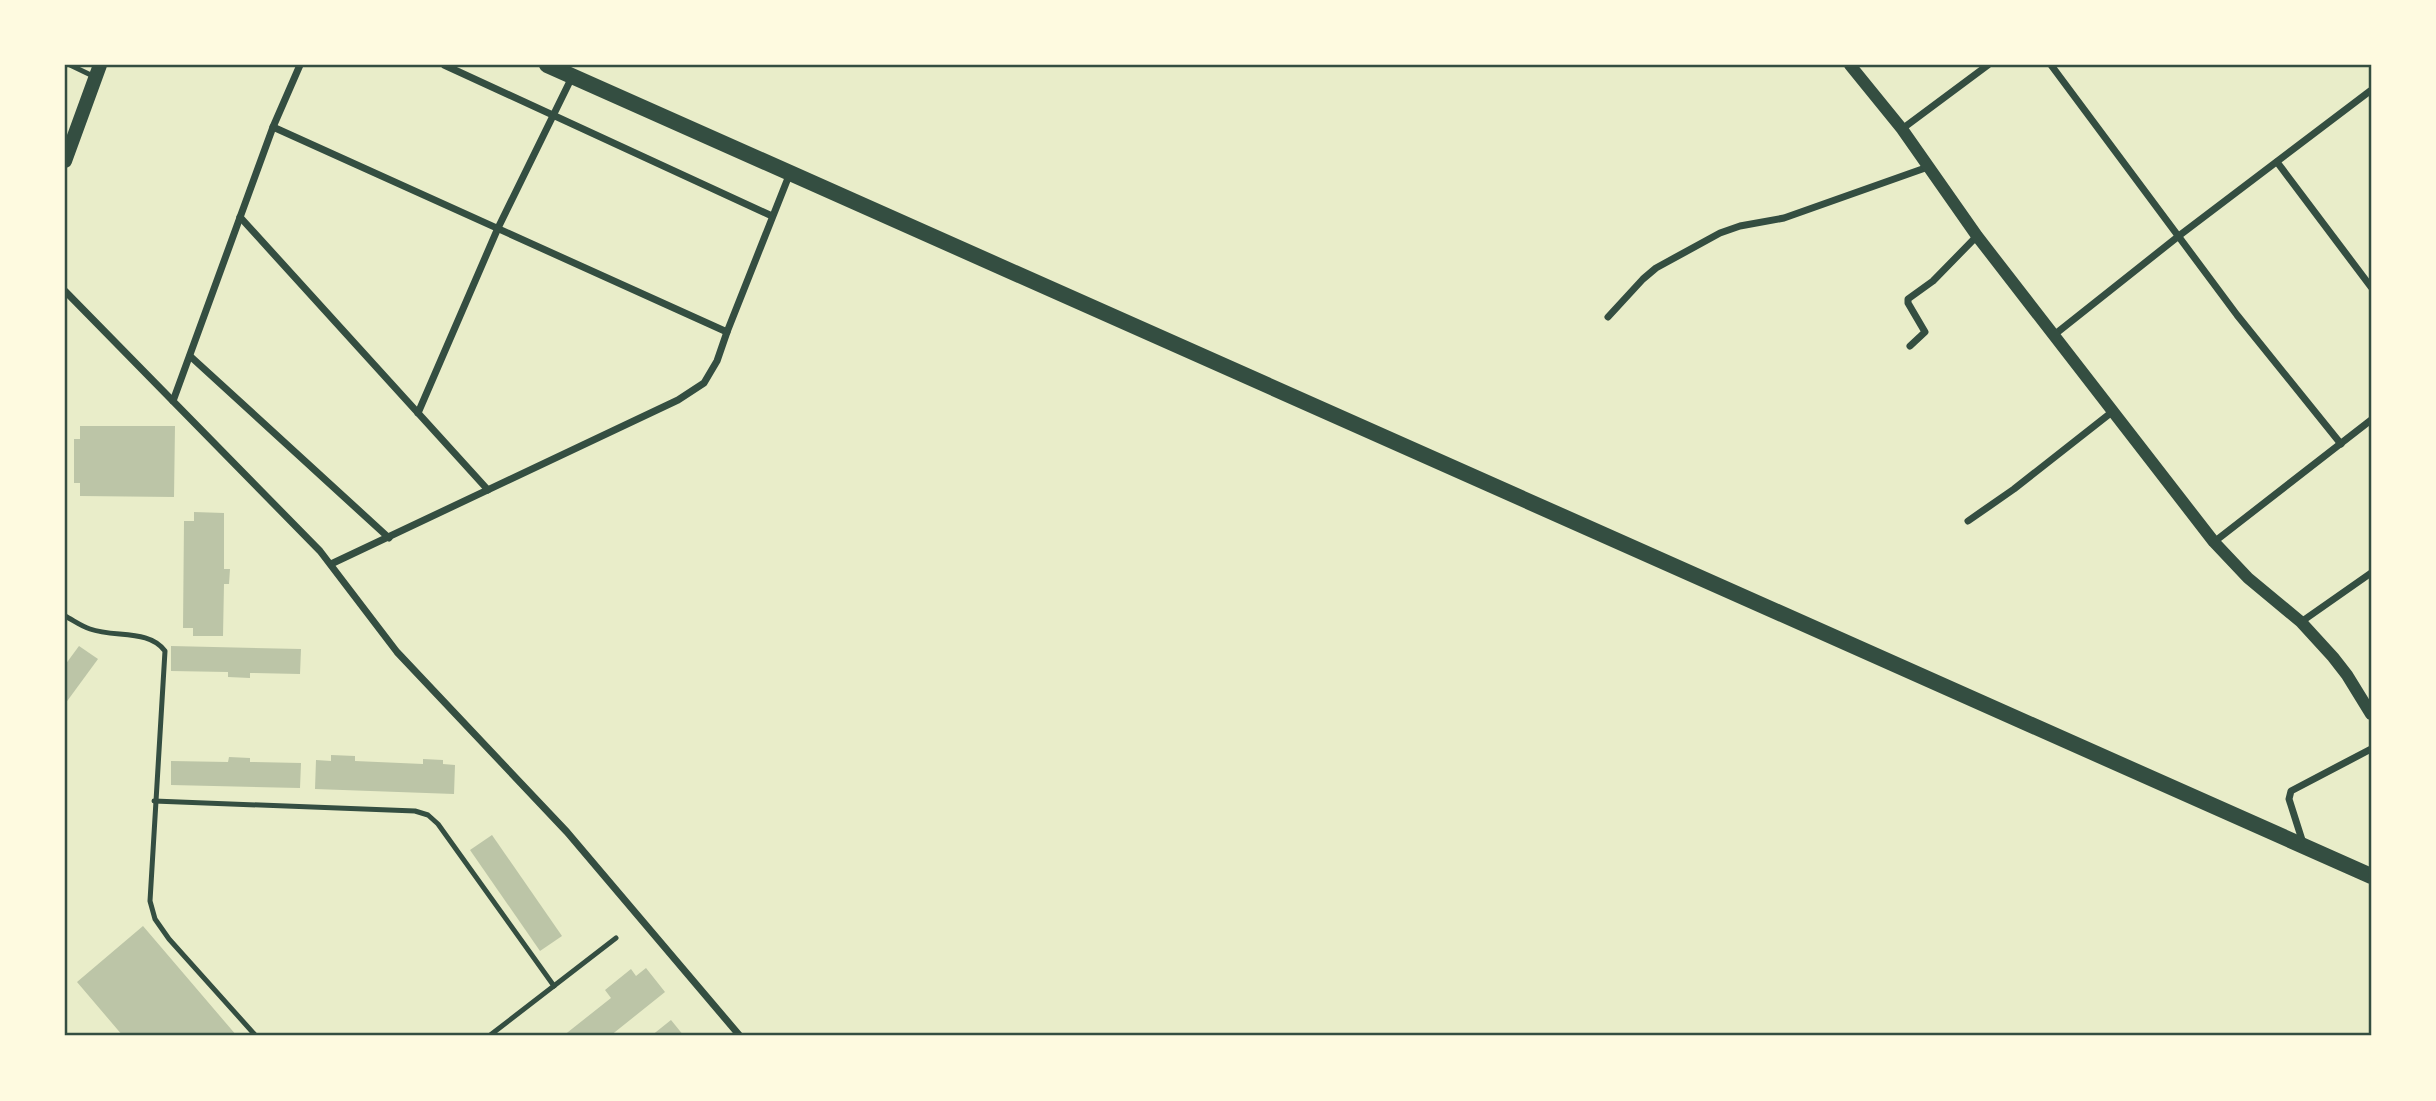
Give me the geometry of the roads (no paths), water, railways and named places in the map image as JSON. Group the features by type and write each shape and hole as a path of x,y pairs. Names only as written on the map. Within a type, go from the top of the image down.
{"main road":[{"path":"547,65 2371,876"},
{"path":"65,160 97,71"}],"street":[{"path":"173,401 274,127 300,65"},
{"path":"444,65 772,216"},
{"path":"1850,65 1902,130 1977,236 2214,542 2248,578 2301,622 2347,675 2371,714"},
{"path":"1902,130 1988,65"},
{"path":"2051,65 2237,315 2341,444"},
{"path":"418,413 498,228 573,76"},
{"path":"2054,335 2371,90"},
{"path":"274,127 727,331"},
{"path":"2277,162 2371,287"},
{"path":"1608,317 1656,268 1720,233 1740,226 1784,218 1928,167"},
{"path":"331,564 678,400 704,383 717,361 790,173"},
{"path":"240,217 488,490"},
{"path":"1910,346 1925,332 1908,303 1909,296 1933,281 1977,236"},
{"path":"65,291 331,564 397,652 568,832 740,1036"},
{"path":"190,356 388,538"},
{"path":"1968,521 2014,489 2112,412"},
{"path":"2214,542 2371,421"},
{"path":"2301,622 2371,573"},
{"path":"2304,847 2289,799 2291,791 2371,749"}],"lane":[{"path":"70,65 97,71"},
{"path":"65,616 90,629 112,635 151,638 165,651 150,901 155,919 169,939 256,1036"},
{"path":"155,801 415,811 428,815 438,824 554,986"},
{"path":"488,1036 616,938"}]}
